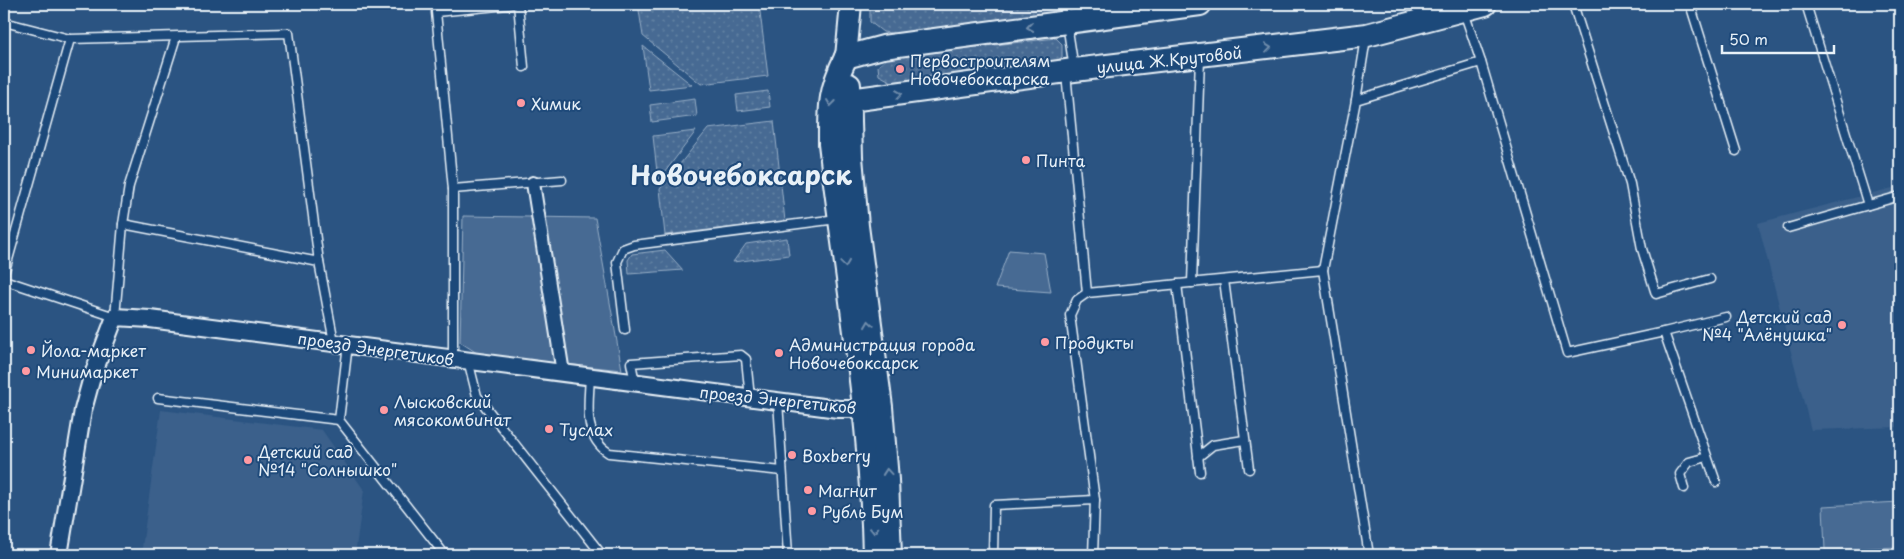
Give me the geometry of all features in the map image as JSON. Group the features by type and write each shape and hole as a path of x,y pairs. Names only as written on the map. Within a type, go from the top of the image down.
{"main road":[{"path":"846,57 883,47 1066,13 1200,4"},
{"name":"улица Ж.Крутовой","path":"850,100 1070,70 1367,35 1474,7"},
{"path":"846,57 850,100 851,157 873,408 870,466 874,555"},
{"path":"846,57 834,83 830,107 830,144 839,219 887,480 890,555"}],"street":[{"path":"846,57 851,4"},
{"path":"533,183 563,373"},
{"path":"59,555 83,410 92,377 115,317"},
{"name":"проезд Энергетиков","path":"115,317 150,318 838,409 873,408"}],"lane":[{"path":"524,67 518,4 436,12 454,189 461,359 477,396 602,555"},
{"path":"1573,4 1630,184 1642,249 1656,294 1710,279"},
{"path":"1690,4 1736,151"},
{"path":"1806,4 1868,205"},
{"path":"1474,7 1481,62 1567,353 1726,317"},
{"path":"1066,13 1087,293"},
{"path":"4,22 70,39 289,33 319,262 341,343 339,420 445,555"},
{"path":"1367,35 1323,270 1369,555"},
{"path":"4,280 115,317 123,224 129,186 176,37"},
{"path":"4,274 70,39"},
{"path":"1192,283 1200,56"},
{"path":"1356,100 1481,62"},
{"path":"454,189 562,180"},
{"path":"1788,228 1900,196"},
{"path":"625,330 617,262 623,249 634,245 839,219"},
{"path":"123,224 319,262"},
{"path":"1093,555 1095,500 1070,315 1077,300 1087,293 1323,270"},
{"path":"1224,280 1249,469"},
{"path":"1177,284 1200,472"},
{"path":"1664,332 1716,482"},
{"path":"635,382 631,363 741,355 746,359 750,398"},
{"path":"590,376 590,430 601,448 609,453 782,471"},
{"path":"158,398 339,420"},
{"path":"778,401 788,555"},
{"path":"1198,457 1213,445 1244,440"},
{"path":"1684,488 1680,474 1689,462 1707,457"},
{"path":"993,555 994,504 1095,500"}],"shaded area":[{"path":"638,4 759,4 768,76 701,84 643,36"},
{"path":"870,4 1060,5 1056,12 900,34 883,32 870,22"},
{"path":"1056,38 1062,44 1062,57 1057,61 892,82 879,75 878,66 889,57"},
{"path":"643,46 692,85 649,90"},
{"path":"768,91 770,107 738,111 736,95"},
{"path":"695,99 697,116 652,122 650,105"},
{"path":"774,121 785,221 665,235 660,189 708,129"},
{"path":"696,131 658,181 653,136"},
{"name":"Детский сад №4 \"Алёнушка\"","path":"1900,186 1900,427 1811,430 1758,223"},
{"path":"463,216 595,218 622,370 480,355 460,342"},
{"path":"787,238 789,255 733,262 746,244"},
{"path":"665,250 683,270 629,274 628,260 632,254"},
{"path":"1009,250 1044,253 1051,292 995,288"},
{"name":"Детский сад №14 \"Солнышко\"","path":"161,410 322,430 364,490 355,555 141,555"},
{"path":"1900,502 1900,547 1825,550 1823,506"}],"place":[{"name":"Первостроителям Новочебоксарска","path":"900,69"},
{"name":"Химик","path":"521,103"},
{"name":"Пинта","path":"1026,160"},
{"name":"Детский сад №4 \"Алёнушка\"","path":"1842,325"},
{"name":"Продукты","path":"1045,342"},
{"name":"Йола-маркет","path":"31,350"},
{"name":"Администрация города Новочебоксарск","path":"779,353"},
{"name":"Минимаркет","path":"26,371"},
{"name":"Лысковский мясокомбинат","path":"384,410"},
{"name":"Туслах","path":"549,429"},
{"name":"Boxberry","path":"792,455"},
{"name":"Детский сад №14 \"Солнышко\"","path":"248,460"},
{"name":"Магнит","path":"808,490"},
{"name":"Рубль Бум","path":"812,511"}],"district":[{"name":"Новочебоксарск","path":"741,174"}]}
